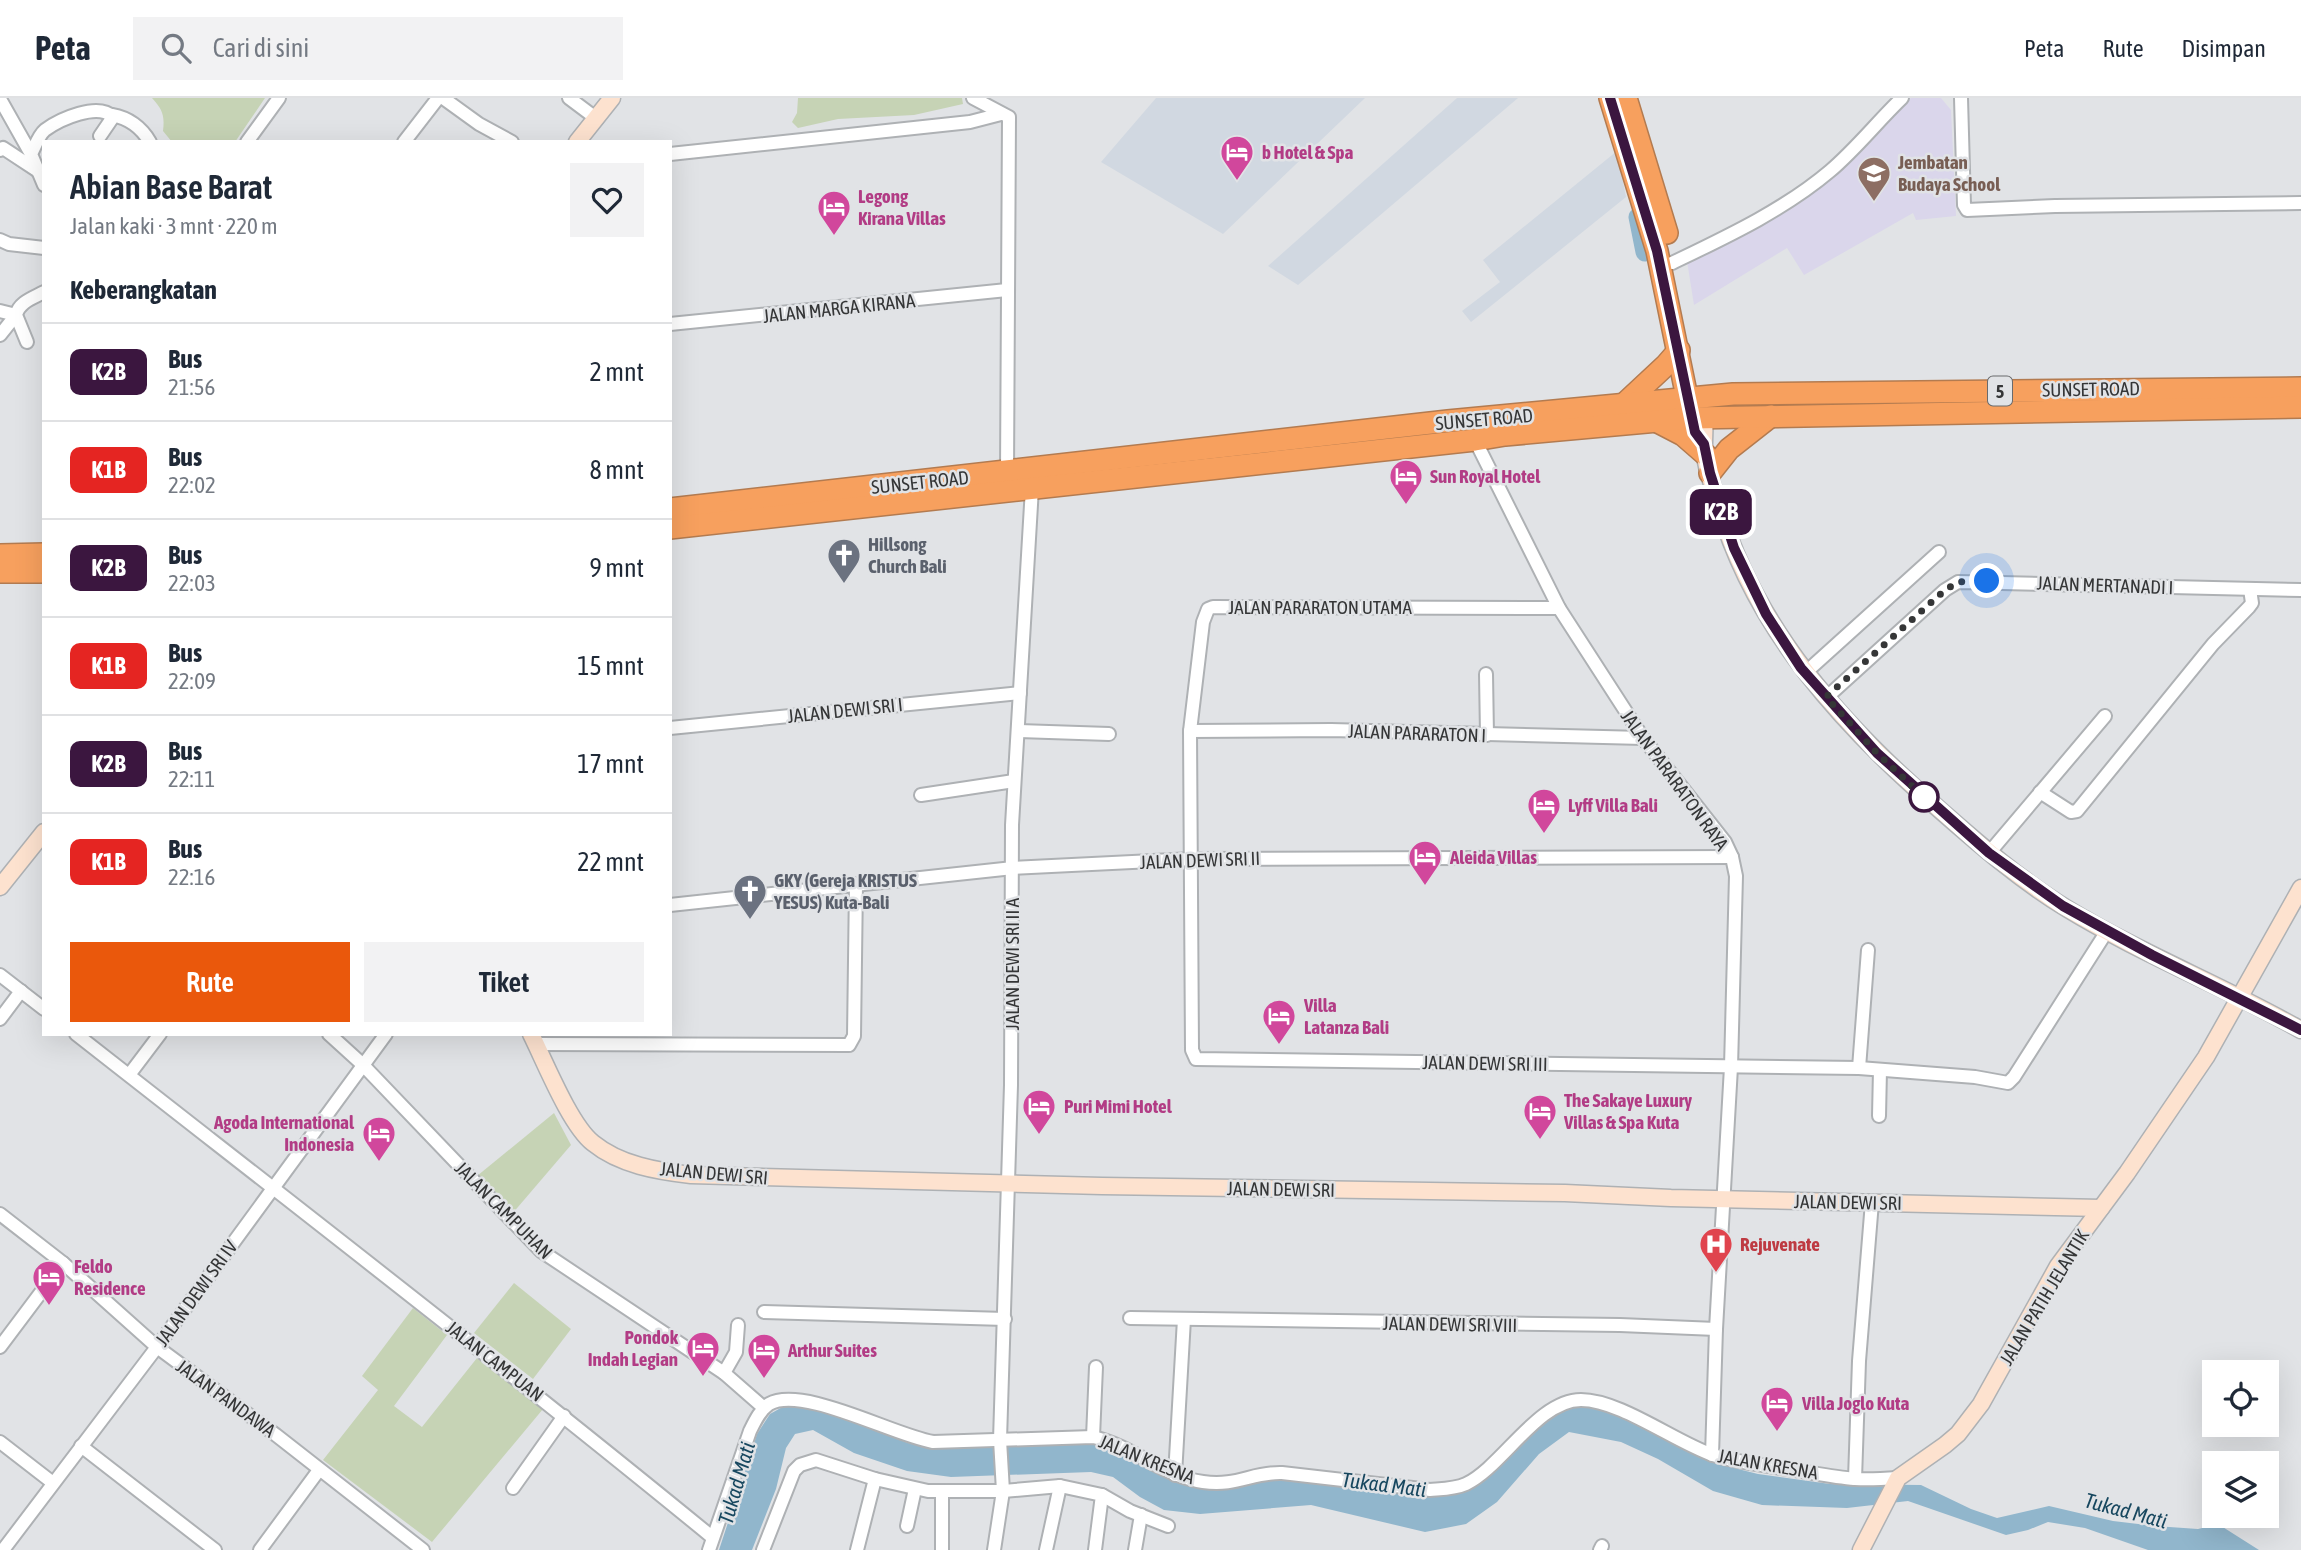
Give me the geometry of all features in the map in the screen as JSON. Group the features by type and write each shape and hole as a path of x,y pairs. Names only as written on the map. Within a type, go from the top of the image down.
{"highway":[{"path":"1610,98 1655,241 1679,350 1696,408"},
{"path":"1626,98 1659,204 1696,408"},
{"path":"1622,406 1679,350"},
{"name":"SUNSET ROAD","path":"672,509 1448,421 1622,406 1696,408 1771,416 2301,388"},
{"name":"SUNSET ROAD","path":"672,528 1505,435 1656,421 1696,408 1774,392 2301,407"},
{"path":"1656,421 1683,435 1706,457 1729,449 1771,416"},
{"path":"0,555 42,554"},
{"path":"0,572 42,572"}],"street":[{"path":"248,140 279,98"},
{"path":"406,140 441,98 509,140"},
{"path":"569,98 597,119"},
{"path":"579,140 612,98"},
{"path":"973,98 1009,117 1007,473"},
{"path":"1672,264 1750,224 1829,173 1902,98"},
{"path":"1961,98 1965,208 1971,210 2055,206 2301,203"},
{"path":"0,99 42,181"},
{"path":"30,154 42,134 52,126 83,112 99,111 127,119 139,127 149,140"},
{"path":"672,154 970,122 1001,114"},
{"path":"100,136 113,120 112,115"},
{"path":"0,150 3,148 38,171"},
{"path":"0,240 9,244 42,248"},
{"name":"JALAN MARGA KIRANA","path":"672,324 1007,290"},
{"path":"0,335 23,304 42,293"},
{"path":"0,311 16,316 27,342"},
{"path":"1696,408 1695,432 1706,457 1723,519 1746,577 1777,633 1805,673 1877,753 1989,853 2063,906 2301,1030"},
{"name":"JALAN PARARATON RAYA","path":"1475,440 1559,608 1643,738 1715,829 1732,857 1736,876 1731,1067 1716,1329 1712,1455"},
{"name":"JALAN DEWI SRI II A","path":"994,1550 1003,1489 1000,1442 1009,1183 1014,781 1032,488"},
{"path":"1805,673 1939,552"},
{"name":"JALAN MERTANADI I","path":"1826,697 1945,590 1958,582 2301,590"},
{"path":"2040,792 2070,812 2077,811 2213,644 2249,607 2252,603 2250,589"},
{"name":"JALAN PARARATON UTAMA","path":"1193,859 1190,732 1204,615 1208,609 1559,608"},
{"path":"1486,674 1487,735"},
{"name":"JALAN DEWI SRI I","path":"672,727 1020,693"},
{"path":"1989,853 2105,716"},
{"name":"JALAN PARARATON I","path":"1190,732 1331,730 1643,738"},
{"path":"1019,731 1109,734"},
{"path":"920,795 1014,781"},
{"path":"0,887 42,834"},
{"name":"JALAN DEWI SRI II","path":"672,905 1013,868 1193,859 1732,857"},
{"name":"JALAN DEWI SRI III","path":"1193,859 1192,1050 1196,1059 1859,1068 1975,1077 2008,1083 2107,931"},
{"path":"533,1039 849,1045 854,1036 856,884"},
{"name":"JALAN PATIH JELANTIK","path":"1861,1550 1896,1481 1945,1445 1969,1421 1981,1404 2086,1216 2101,1208 2206,1057 2301,888"},
{"path":"1859,1068 1868,950"},
{"path":"0,975 42,1007"},
{"path":"0,1019 21,991"},
{"name":"JALAN CAMPUAN","path":"79,1036 564,1416 710,1544"},
{"path":"129,1076 159,1036"},
{"name":"JALAN CAMPUHAN","path":"331,1036 362,1064 543,1252 724,1373 764,1408"},
{"name":"JALAN DEWI SRI IV","path":"3,1550 275,1189 384,1036"},
{"name":"JALAN DEWI SRI","path":"533,1039 586,1136 606,1152 636,1164 671,1172 741,1177 1574,1193 1872,1202 2086,1216"},
{"path":"1879,1116 1880,1070"},
{"path":"1855,1479 1859,1361 1872,1202"},
{"name":"JALAN PANDAWA","path":"0,1214 62,1263 157,1347 276,1435 423,1550"},
{"path":"0,1347 62,1263"},
{"path":"764,1312 1005,1319"},
{"name":"JALAN DEWI SRI VIII","path":"1130,1318 1629,1325 1716,1329"},
{"path":"1175,1475 1184,1319"},
{"path":"724,1373 736,1352 738,1325"},
{"path":"1093,1437 1096,1367"},
{"name":"JALAN KRESNA","path":"764,1408 777,1401 802,1399 912,1438 941,1443 1093,1437 1121,1445 1175,1475 1201,1482 1230,1483 1271,1472 1282,1472 1402,1488 1449,1489 1467,1483 1484,1472 1513,1441 1541,1418 1580,1400 1618,1409 1712,1455 1746,1464 1855,1479 1896,1481"},
{"path":"710,1544 750,1431 764,1408"},
{"path":"513,1488 564,1416"},
{"path":"0,1442 53,1483"},
{"path":"81,1446 215,1550"},
{"path":"763,1550 788,1485 800,1465 806,1462 824,1462 875,1479 942,1493 1060,1486 1102,1494 1141,1515 1168,1525"},
{"path":"260,1550 319,1469"},
{"path":"857,1550 875,1479"},
{"path":"1046,1550 1060,1486"},
{"path":"907,1526 915,1489"},
{"path":"942,1493 942,1550"},
{"path":"1095,1550 1102,1494"},
{"path":"1135,1550 1141,1515"}],"shaded area":[{"path":"1156,98 1365,98 1223,234 1101,162"},
{"path":"1457,98 1518,98 1298,285 1268,266"},
{"name":"Jembatan Budaya School","path":"1911,98 1941,98 1951,110 1956,216 1916,220 1913,213 1804,275 1787,248 1694,305 1687,261 1818,187 1861,150"},
{"path":"1617,151 1626,197 1471,322 1462,311 1500,282 1483,260"}],"green space":[{"path":"152,98 265,98 236,140 170,140 163,131 164,121"},
{"path":"798,98 962,98 963,104 914,115 838,119 798,128 792,122 797,113"},
{"path":"554,1113 571,1145 512,1214 477,1176"},
{"path":"514,1283 571,1329 533,1379 474,1333"},
{"path":"413,1308 447,1335 394,1406 422,1427 477,1358 543,1409 432,1542 323,1460 378,1390 362,1376"}],"water":[{"name":"Tukad Mati","path":"1574,1402 1620,1413 1722,1465 1758,1474 1830,1484 1921,1485 1971,1509 1997,1518 2049,1506 2113,1521 2198,1529 2224,1528 2259,1550 2148,1550 2085,1528 2048,1522 2006,1535 1908,1501 1847,1508 1762,1505 1713,1491 1658,1459 1621,1442 1569,1432 1539,1454 1497,1502 1466,1524 1425,1532 1311,1505 1200,1514 1164,1510 1140,1497 1113,1477 1091,1472 951,1477 907,1471 854,1453 813,1430 795,1434 786,1448 776,1489 752,1550 719,1550 757,1434 770,1414 786,1405 812,1403 908,1443 960,1448 1089,1441 1223,1488 1282,1476 1431,1496 1455,1494 1474,1486 1558,1410"}],"waterway":[{"path":"1638,217 1645,252"}],"bus line":[{"name":"K2B","path":"1610,98 1649,221 1679,350 1691,418 1695,432 1704,444 1723,519 1746,577 1788,651 1877,753 1927,800 2017,874 2063,906 2107,931 2301,1030"}],"place":[{"name":"b Hotel & Spa","path":"1237,182"},
{"name":"Jembatan Budaya School","path":"1874,203"},
{"name":"Legong Kirana Villas","path":"834,237"},
{"name":"Sun Royal Hotel","path":"1406,506"},
{"name":"Hillsong Church Bali","path":"844,585"},
{"name":"Lyff Villa Bali","path":"1544,835"},
{"name":"Aleida Villas","path":"1425,887"},
{"name":"GKY (Gereja KRISTUS YESUS) Kuta-Bali","path":"750,921"},
{"name":"Villa Latanza Bali","path":"1279,1046"},
{"name":"Puri Mimi Hotel","path":"1039,1136"},
{"name":"The Sakaye Luxury Villas & Spa Kuta","path":"1540,1141"},
{"name":"Agoda International Indonesia","path":"379,1163"},
{"name":"Rejuvenate","path":"1716,1274"},
{"name":"Feldo Residence","path":"49,1307"},
{"name":"Pondok Indah Legian","path":"703,1378"},
{"name":"Arthur Suites","path":"764,1380"},
{"name":"Villa Joglo Kuta","path":"1777,1433"}],"route":[{"path":"1924,797 1927,800 1877,753 1826,697 1951,585 1966,580 1987,581"}]}
